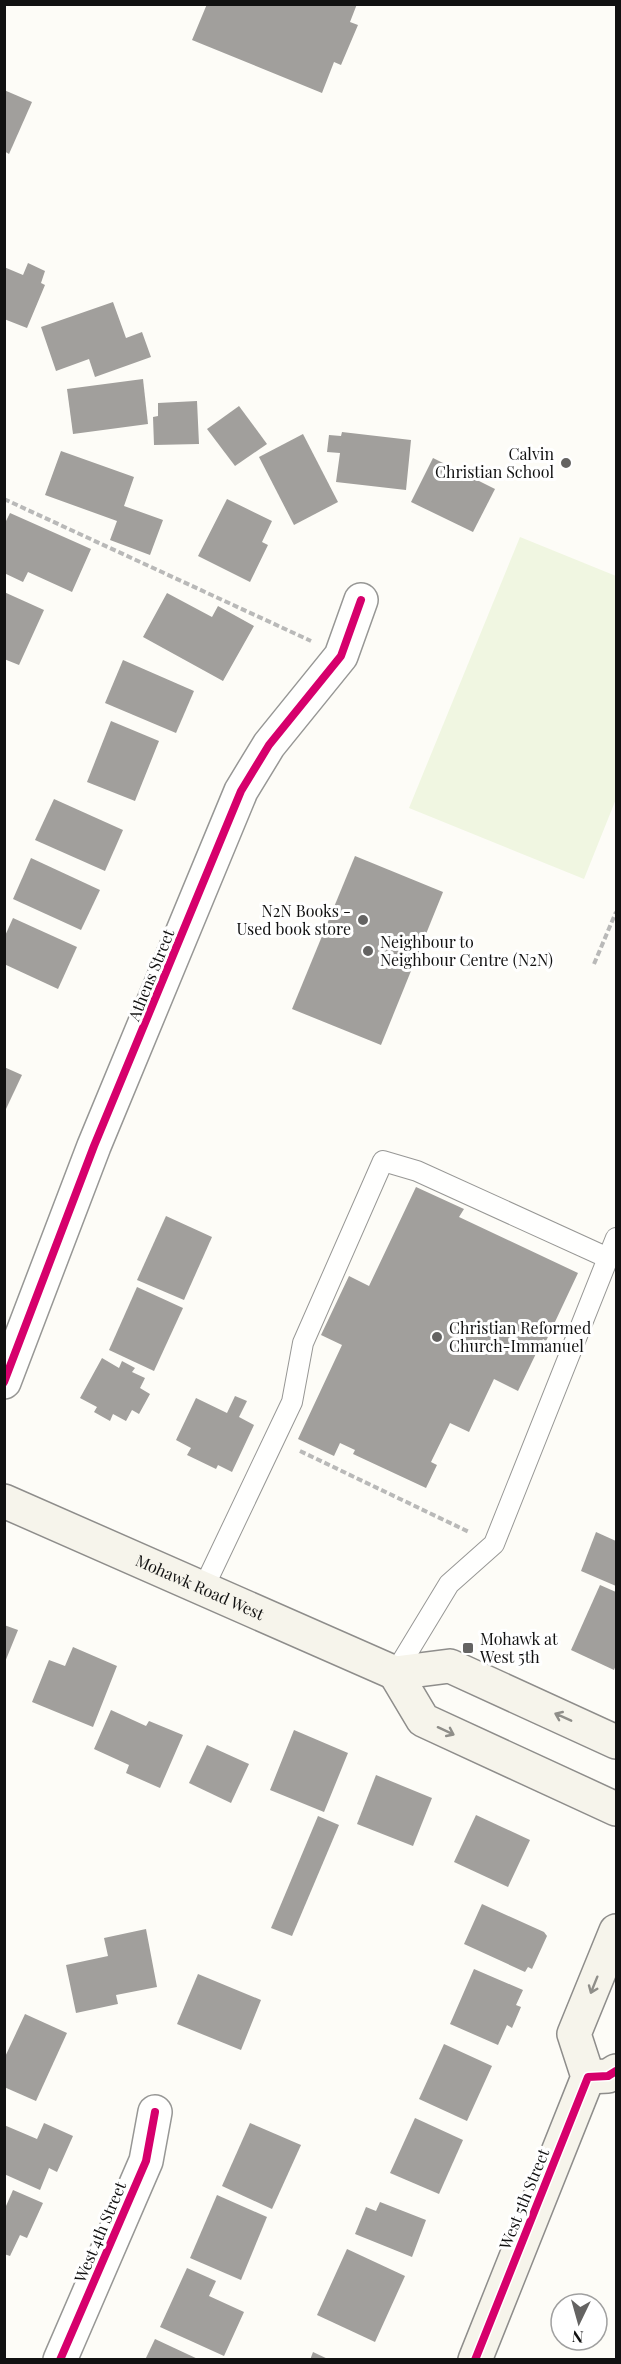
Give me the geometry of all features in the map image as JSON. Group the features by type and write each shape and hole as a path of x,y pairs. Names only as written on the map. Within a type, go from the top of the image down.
{"main road":[{"name":"Mohawk Road West","path":"4,1501 395,1673"},
{"path":"616,1742 450,1666 395,1673 423,1720 616,1809"},
{"name":"West 5th Street","path":"475,2360 602,2074 574,2034 616,1931"}],"street":[{"name":"Athens Street","path":"4,1382 94,1146 241,791 269,745 341,656 361,600"},
{"name":"West 4th Street","path":"60,2360 146,2161 155,2112"}],"lane":[{"path":"203,1589 292,1402 303,1343 383,1161 417,1171 608,1258"},
{"path":"395,1673 449,1584 494,1544 616,1238"}],"path":[{"path":"4,499 341,656"},
{"path":"594,964 616,912"},
{"path":"274,1439 494,1544"}],"green space":[{"path":"520,537 616,576 616,799 584,879 409,808"}],"building":[{"path":"207,4 357,4 350,22 358,25 341,65 334,62 322,93 192,40"},
{"path":"4,90 32,102 9,154 4,151"},
{"path":"28,263 45,271 41,283 45,285 27,328 4,319 4,267 23,275"},
{"path":"113,302 126,338 142,332 151,357 95,377 89,359 56,371 41,327"},
{"path":"143,379 148,424 73,434 67,389"},
{"path":"197,401 199,444 154,445 153,417 158,416 158,403"},
{"path":"239,406 267,444 235,466 207,429"},
{"path":"342,432 411,440 406,490 336,482 340,453 327,452 329,435 341,436"},
{"path":"303,434 338,502 294,525 259,457"},
{"path":"61,451 134,477 124,506 163,520 150,555 110,540 117,521 45,495"},
{"path":"433,458 495,489 473,532 411,502"},
{"path":"227,499 272,521 262,542 268,545 250,582 198,556"},
{"path":"10,513 91,549 72,592 28,572 23,582 4,573 4,525"},
{"path":"4,592 44,610 19,665 4,659"},
{"path":"167,593 212,617 218,606 254,626 223,681 143,637"},
{"path":"123,660 194,691 176,733 105,703"},
{"path":"111,721 159,741 135,801 87,782"},
{"path":"54,799 123,830 105,871 35,840"},
{"name":"Neighbour to Neighbour Centre (N2N)","path":"355,856 443,892 381,1045 292,1009"},
{"path":"31,858 100,890 81,930 13,899"},
{"path":"13,918 77,947 58,989 4,964 4,938"},
{"path":"4,1067 22,1075 6,1109 4,1108"},
{"name":"Christian Reformed Church-Immanuel","path":"416,1187 464,1209 459,1217 578,1273 546,1341 543,1339 518,1391 494,1379 469,1432 450,1423 431,1462 437,1465 426,1488 353,1454 355,1450 340,1443 334,1456 298,1439 342,1345 321,1335 349,1276 369,1286"},
{"path":"166,1216 212,1237 184,1300 137,1280"},
{"path":"137,1287 183,1308 154,1371 109,1350"},
{"path":"102,1358 119,1368 122,1361 135,1368 132,1372 145,1378 140,1388 150,1394 139,1414 132,1410 126,1421 113,1414 110,1421 94,1412 97,1407 80,1398"},
{"path":"235,1396 247,1401 239,1417 254,1425 232,1472 218,1465 216,1469 187,1455 191,1448 176,1440 196,1398 227,1413"},
{"path":"596,1532 616,1541 616,1586 581,1571"},
{"path":"600,1585 616,1592 616,1665 614,1670 571,1650"},
{"path":"4,1625 18,1630 5,1662 4,1662"},
{"path":"73,1647 117,1666 93,1727 32,1702 49,1660 65,1666"},
{"path":"111,1710 146,1726 149,1721 183,1735 160,1788 126,1773 129,1765 94,1749"},
{"path":"294,1730 348,1753 324,1812 270,1790"},
{"path":"207,1745 249,1764 231,1803 189,1783"},
{"path":"376,1775 432,1798 413,1846 357,1824"},
{"path":"476,1815 530,1840 508,1887 454,1862"},
{"path":"318,1816 339,1825 292,1936 271,1928"},
{"path":"482,1904 544,1932 547,1936 532,1969 528,1967 525,1972 464,1944"},
{"path":"146,1929 157,1987 116,1995 118,2004 76,2013 66,1965 108,1956 104,1938"},
{"path":"474,1969 523,1990 516,2005 521,2007 512,2028 507,2025 498,2045 450,2024"},
{"path":"198,1974 261,2000 241,2050 177,2024"},
{"path":"25,2014 67,2033 36,2101 4,2087 4,2059"},
{"path":"444,2044 492,2066 467,2121 419,2099"},
{"path":"415,2118 463,2140 439,2194 390,2173"},
{"path":"44,2123 73,2136 57,2172 49,2168 40,2190 4,2174 4,2125 37,2139"},
{"path":"250,2123 301,2145 272,2209 222,2186"},
{"path":"13,2190 43,2203 27,2238 20,2235 10,2256 4,2254 4,2205 6,2206"},
{"path":"217,2195 267,2217 241,2280 190,2258"},
{"path":"380,2202 426,2220 412,2257 355,2234 366,2207 376,2211"},
{"path":"347,2249 405,2276 375,2342 317,2315"},
{"path":"187,2268 216,2281 209,2296 244,2312 224,2356 160,2327"},
{"path":"155,2339 200,2360 145,2360"},
{"path":"313,2352 330,2360 310,2360"}],"cycle path":[{"path":"4,1382 94,1146 241,791 269,745 341,656 361,600"},
{"path":"475,2360 588,2077 608,2076 616,2071"},
{"path":"60,2360 146,2161 155,2112"}],"place":[{"name":"Calvin Christian School","path":"566,463"},
{"name":"N2N Books - Used book store","path":"363,920"},
{"name":"Neighbour to Neighbour Centre (N2N)","path":"368,951"},
{"name":"Christian Reformed Church-Immanuel","path":"437,1337"},
{"name":"Mohawk at West 5th","path":"468,1648"}]}
